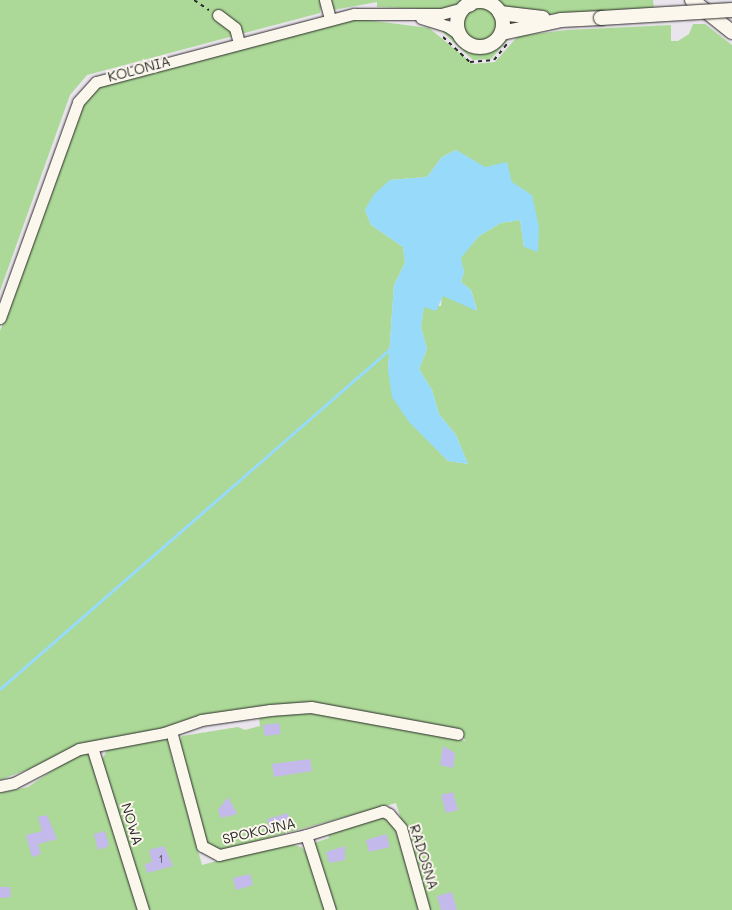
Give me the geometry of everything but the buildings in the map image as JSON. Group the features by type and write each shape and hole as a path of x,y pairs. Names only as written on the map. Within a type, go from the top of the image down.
{"main road":[{"path":"692,0 732,32"},
{"path":"562,20 493,6 480,1 467,4 458,17 459,34 477,48 492,44 507,36 562,20 732,10"},
{"path":"493,6 507,36"}],"street":[{"path":"325,0 330,19"},
{"name":"KOLONIA","path":"0,318 82,94 104,78 330,19 366,12 455,13 467,4"},
{"name":"KOLONIA","path":"405,13 447,26 459,34"},
{"path":"218,15 235,28 239,43"},
{"path":"0,786 92,747 171,731 201,720 312,706 458,734"},
{"name":"SPOKOJNA","path":"171,731 198,835 210,853 226,854 306,835 330,910"},
{"name":"NOWA","path":"92,747 143,910"},
{"name":"RADOSNA","path":"306,835 383,811 389,814 401,828 424,910"}],"path":[{"path":"194,0 218,15"},
{"path":"439,32 470,62 494,60 507,36"}],"green space":[{"path":"0,0 320,0 321,7 320,13 87,75 70,95 0,291"},
{"path":"329,0 465,0 453,10 377,7 377,2 333,10"},
{"path":"495,0 653,0 654,8 533,15 507,11"},
{"path":"480,7 492,12 497,24 492,36 480,41 468,36 463,24 468,12"},
{"path":"351,18 429,28 473,64 495,62 518,36 567,30 671,25 671,41 678,41 689,34 693,24 705,24 732,45 732,910 429,910 396,803 217,852 205,844 178,744 182,736 238,727 245,730 260,726 259,718 312,710 466,741 458,732 325,706 102,741 0,780 0,331 86,98 97,87","holes":["456,150 532,196 524,247 520,220 501,223 479,236 460,258 464,272 461,282 471,290 477,310 442,295 441,306 424,306 421,327 427,349 419,369 432,390 439,414 456,435 468,464 448,461 410,422 388,370 394,285 405,263 403,247 371,225 365,210 390,180 427,177 442,157"]},
{"path":"435,25 452,33 462,46 475,52 495,49 513,34 491,59 473,60"},
{"path":"167,739 202,865 261,849 290,844 301,847 308,854 326,910 147,910 102,760 107,750"},
{"path":"86,752 92,759 138,910 0,910 0,793 28,787 74,756"},
{"path":"384,816 393,821 420,910 335,910 314,843 329,838 327,831"}],"water":[{"path":"456,150 485,167 507,162 512,182 532,195 539,227 538,252 524,247 520,220 501,223 479,236 461,258 464,272 461,282 471,290 477,311 443,296 436,311 424,307 421,327 427,349 419,369 432,390 439,414 456,435 468,464 448,461 409,422 392,397 388,370 394,285 405,263 403,247 371,225 365,210 374,194 390,180 427,177 442,157"}],"waterway":[{"path":"0,689 390,349"}]}
